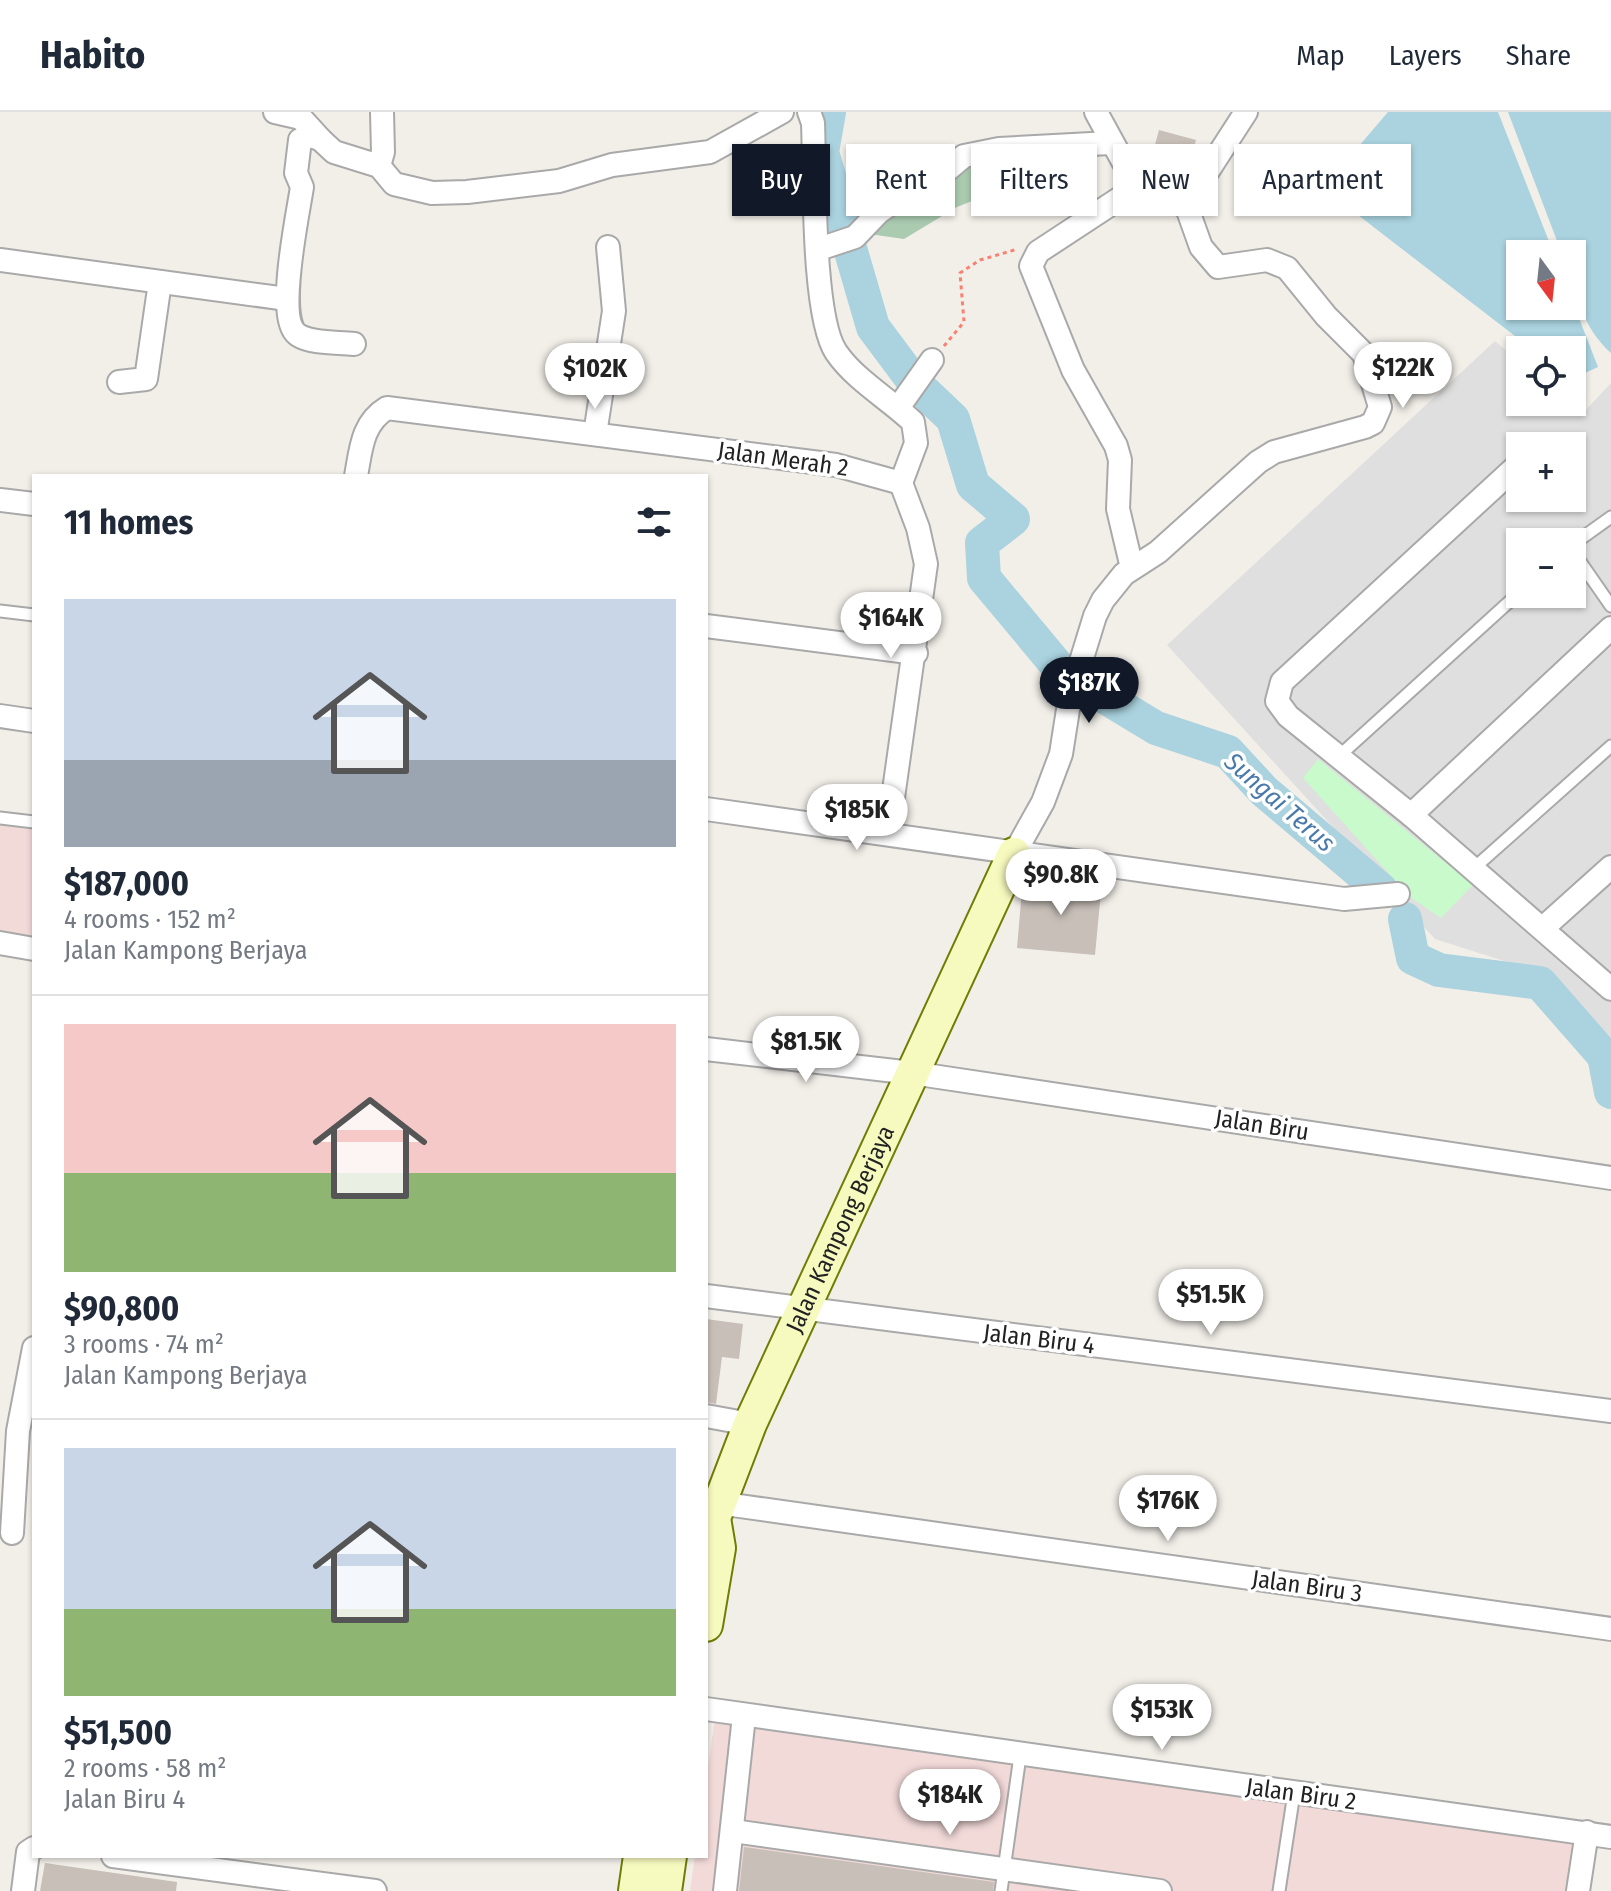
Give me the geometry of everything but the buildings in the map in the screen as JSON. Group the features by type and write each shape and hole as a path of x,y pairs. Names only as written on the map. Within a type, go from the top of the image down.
{"street":[{"path":"275,112 301,118 334,152 379,166 394,184 432,193 559,181 612,165 710,152 782,112"},
{"path":"379,166 383,152 382,112"},
{"path":"809,112 813,123 824,247 822,311 834,349 846,366 903,402 918,432 901,483 918,528 926,564 916,653 888,833"},
{"path":"1096,112 1113,148"},
{"path":"1218,155 1246,112"},
{"path":"320,139 310,136 300,140 296,173 302,187 287,299 290,325 296,334 354,344"},
{"path":"824,247 855,237 879,212 914,188 934,181 964,156 999,149 1110,143"},
{"path":"1113,203 1038,252 1031,266 1073,370 1120,460 1118,509 1132,568"},
{"path":"1014,854 1043,802 1061,754 1070,697 1095,616 1111,589 1132,568 1158,552 1258,462 1274,452 1365,427 1373,423 1380,407 1364,354 1326,316 1287,268 1267,260 1218,267 1201,247 1190,216"},
{"path":"595,434 614,311 608,247"},
{"path":"0,260 287,299"},
{"path":"119,382 140,382 149,373 160,282"},
{"path":"903,402 928,368"},
{"name":"Jalan Merah 2","path":"356,474 366,428 375,415 387,408 836,465 901,483"},
{"path":"1506,476 1282,682 1277,701 1288,716 1411,815 1611,989"},
{"path":"0,500 32,504"},
{"path":"708,626 916,653"},
{"path":"1411,815 1611,628"},
{"path":"0,716 32,721"},
{"path":"708,809 1344,899 1398,894"},
{"name":"Jalan Kampong Berjaya","path":"708,1613 719,1548 713,1516 750,1424 1014,854"},
{"path":"1543,928 1611,867"},
{"path":"0,943 32,949"},
{"name":"Jalan Biru","path":"708,1049 912,1073 1611,1178"},
{"name":"Jalan Biru 4","path":"708,1296 1611,1411"},
{"path":"12,1533 18,1431 32,1358"},
{"path":"708,1416 750,1424"},
{"name":"Jalan Biru 3","path":"713,1516 1611,1629"},
{"name":"Jalan Biru 2","path":"708,1709 1020,1756 1611,1837"},
{"path":"725,1891 744,1716"},
{"path":"733,1831 1160,1891"},
{"path":"1578,1891 1587,1832"},
{"path":"23,1891 28,1852 32,1849"},
{"path":"129,1858 375,1891"},
{"path":"635,1891 640,1858"},
{"path":"665,1891 670,1858"}],"lane":[{"path":"1586,537 1611,517"},
{"path":"1586,569 1611,606"},
{"path":"1338,757 1506,605"},
{"path":"0,611 32,615"},
{"path":"1473,869 1611,746"},
{"path":"0,818 32,822"},
{"path":"1001,1891 1020,1756"},
{"path":"1279,1891 1294,1793"}],"path":[{"path":"928,368 964,322 960,273 980,260 1015,249 1038,252"}],"shaded area":[{"path":"1495,341 1506,350 1506,416 1586,416 1586,410 1611,383 1611,1048 1545,974 1435,939 1167,645"},
{"path":"0,812 32,816 32,961 0,956"},
{"path":"715,1719 1575,1839 1567,1891 690,1891 695,1858 708,1858 708,1766"}],"green space":[{"path":"971,161 971,201 955,208 955,168"},
{"path":"881,216 942,216 904,239 869,234 873,221"},
{"path":"1318,759 1473,885 1441,918 1410,897 1303,778"}],"water":[{"path":"1388,112 1498,112 1548,240 1506,240 1506,320 1580,320 1586,336 1515,336 1359,216 1411,216 1411,144 1361,144"},
{"path":"1508,112 1611,112 1611,353 1586,320 1586,240 1557,240"},
{"path":"1586,336 1598,367 1586,373"}],"waterway":[{"name":"Sungai Terus","path":"829,112 822,152 873,327 914,382 953,419 973,485 1013,519 982,543 984,578 1069,680"},
{"name":"Sungai Terus","path":"1085,685 1156,728 1228,752 1264,791 1381,890"},
{"name":"Sungai Terus","path":"1405,919 1413,958 1439,970 1540,983 1604,1056 1611,1092"}]}
